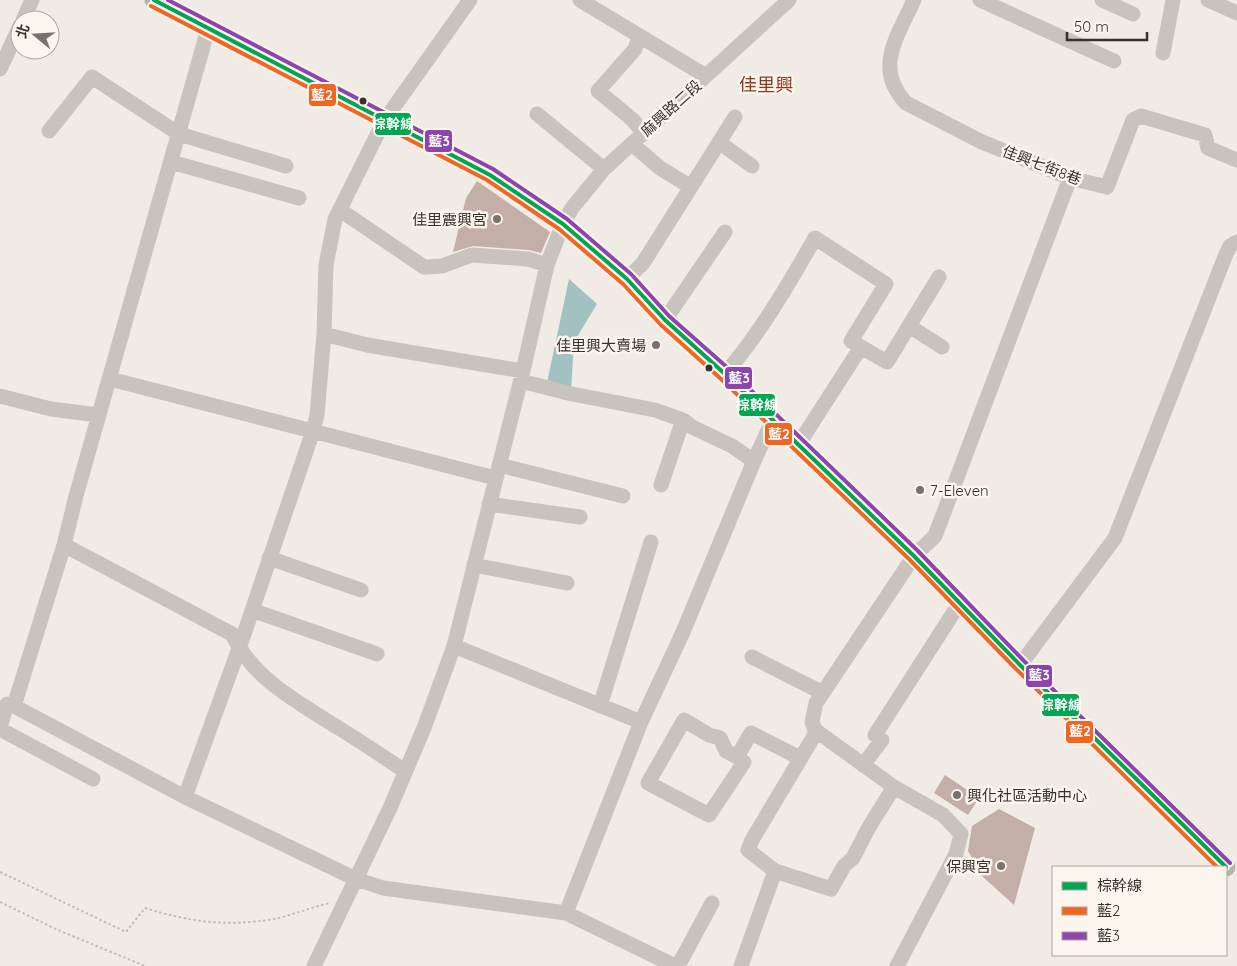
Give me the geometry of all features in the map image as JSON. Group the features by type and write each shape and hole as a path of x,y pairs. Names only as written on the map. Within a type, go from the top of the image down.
{"main road":[{"path":"154,0 490,175 563,224 627,279 665,320 725,374 914,556 1020,665 1225,866"},
{"path":"1227,868 1237,878"}],"street":[{"path":"186,797 239,649 317,414 324,334 326,265 335,220 384,121 470,0"},
{"path":"580,0 706,76"},
{"name":"麻興路二段","path":"314,966 390,808 424,728 454,646 522,376 547,265 563,224 572,208 604,169 789,0"},
{"name":"佳興七街8巷","path":"914,0 892,48 889,59 891,81 897,94 906,103 982,142 1070,178 1100,187 1107,187 1133,120 1141,116 1205,135 1208,148 1237,160"},
{"path":"980,0 1114,61"},
{"path":"1102,0 1133,14"},
{"path":"1163,54 1174,0"},
{"path":"1208,0 1237,13"},
{"path":"14,706 64,545 98,415 208,29"},
{"path":"639,37 635,49 598,91 633,120 644,134"},
{"path":"0,69 10,48"},
{"path":"50,131 92,77 179,134 286,166"},
{"path":"537,114 604,169"},
{"path":"627,279 643,263 735,117"},
{"path":"720,143 752,166"},
{"path":"632,144 660,168 691,187"},
{"path":"171,162 299,198"},
{"path":"897,966 956,854 961,834 943,815 894,787 817,731 812,722 816,703 914,556 935,536 1070,178"},
{"path":"340,210 424,267 442,266 472,255 528,259 547,265"},
{"path":"665,320 725,232"},
{"path":"725,374 744,352 781,298 815,238 886,284 851,341 887,362 939,276"},
{"path":"1020,665 1115,538 1226,254 1230,246 1237,242"},
{"path":"909,326 942,347"},
{"path":"324,334 367,345 522,376 572,394 628,403 683,420 692,427 732,446 754,461"},
{"path":"798,445 861,347"},
{"path":"110,378 312,431 623,496"},
{"path":"0,396 51,409 98,415"},
{"path":"661,485 683,420"},
{"path":"566,913 641,722 683,632 773,420"},
{"path":"489,504 580,517"},
{"path":"600,706 651,542"},
{"path":"64,545 232,634 239,649 260,675 284,694 405,770"},
{"path":"269,558 361,590"},
{"path":"474,565 567,583"},
{"path":"863,765 882,740 876,735 880,728 959,604"},
{"path":"252,610 377,654"},
{"path":"454,646 641,722"},
{"path":"752,657 823,693"},
{"path":"93,778 0,728 7,704 186,797 356,879 383,888 566,913 677,966 712,903"},
{"path":"684,720 709,735 720,738 726,751 738,757 744,762 709,815 648,783 684,720"},
{"path":"817,731 748,850 776,871 832,889 894,787"},
{"path":"738,757 750,733 800,758"},
{"path":"741,966 776,871"}],"path":[{"path":"0,872 126,932 144,908 180,919 228,924 276,918 346,899"},
{"path":"0,902 58,930 145,966"}],"water":[{"path":"569,279 597,304 574,342 571,392 546,387"}],"building":[{"name":"佳里震興宮","path":"477,181 550,232 541,253 529,250 473,246 453,252 466,198"},
{"name":"興化社區活動中心","path":"945,775 979,798 968,815 934,793"},
{"name":"保興宮","path":"999,809 1035,828 1014,905 983,877 968,851 972,826"}],"transit line":[{"name":"棕幹線","path":"154,0 490,175 563,224 627,279 665,320 725,374 914,556 1020,665 1225,866"},
{"name":"藍3","path":"168,0 493,169 567,219 631,274 669,316 729,369 918,551 1024,661 1230,863"},
{"name":"藍2","path":"151,6 487,180 559,229 623,284 661,325 721,379 910,560 1016,669 1216,866"}],"place":[{"name":"佳里震興宮","path":"497,219"},
{"name":"佳里興大賣場","path":"656,345"},
{"name":"7-Eleven","path":"920,490"},
{"name":"興化社區活動中心","path":"957,795"},
{"name":"保興宮","path":"1001,866"}],"district":[{"name":"佳里興","path":"766,84"}]}
